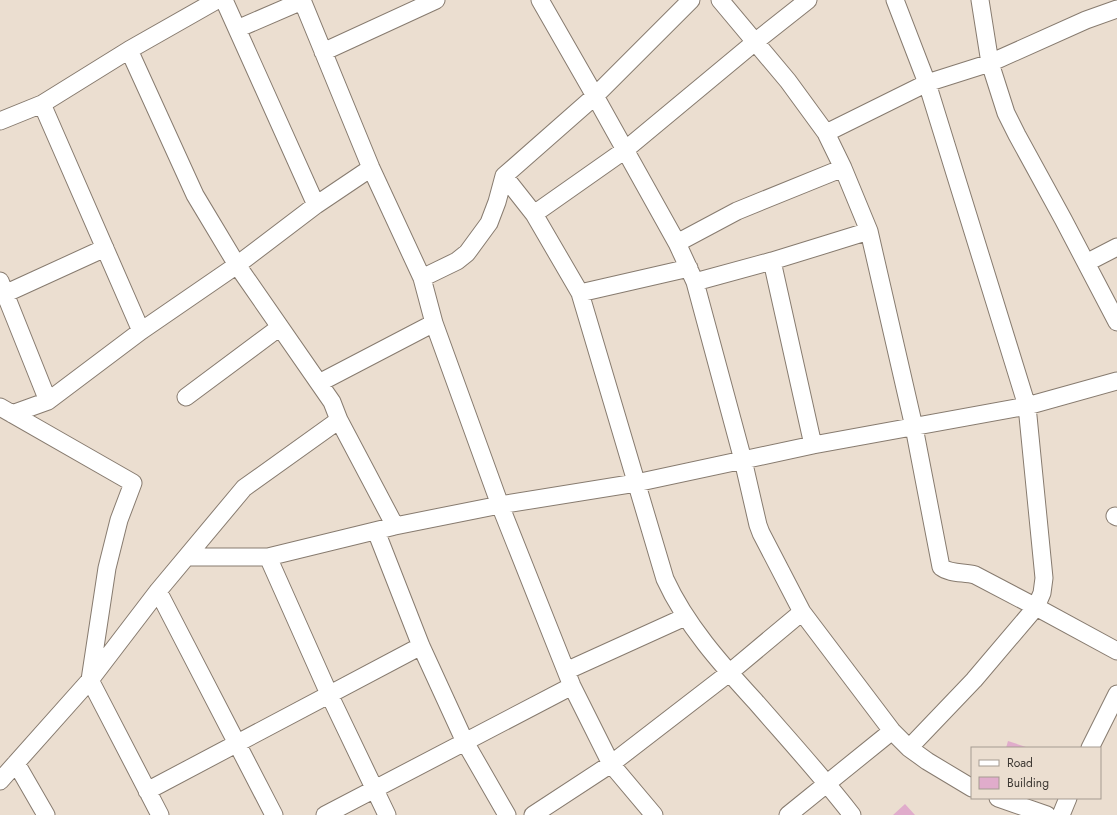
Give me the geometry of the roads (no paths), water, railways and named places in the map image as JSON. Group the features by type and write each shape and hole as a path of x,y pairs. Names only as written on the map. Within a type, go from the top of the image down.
{"street":[{"path":"0,121 42,104 129,50 217,0"},
{"path":"224,0 316,205"},
{"path":"237,29 302,0 371,168 422,278 434,324 500,505 569,679 611,764 654,815"},
{"path":"323,52 436,0"},
{"path":"540,0 677,243 692,275 743,460 761,533 802,612 892,731 909,748 927,761 971,787"},
{"path":"422,278 457,261 467,253 489,223 497,202 504,176 595,96 690,0"},
{"path":"720,0 788,81 826,133 843,168 869,231 914,426 941,567 948,571 975,575 1117,651"},
{"path":"534,214 625,150 808,0"},
{"path":"895,0 927,83 1027,406 1044,578 1042,594 1036,607 974,680 909,748"},
{"path":"980,0 990,63 1006,113 1117,322"},
{"path":"826,133 927,83 990,63 1086,20 1117,9"},
{"path":"129,50 189,182 237,265 332,402 339,420 395,526"},
{"path":"42,104 141,331"},
{"path":"6,410 48,402 141,331 237,265 316,205 371,168"},
{"path":"677,243 737,211 843,168"},
{"path":"504,176 534,214 580,293 665,579 685,617 729,673 827,783 852,815"},
{"path":"580,293 772,261 869,231"},
{"path":"1086,263 1117,247"},
{"path":"48,402 2,290 105,248"},
{"path":"772,261 813,446"},
{"path":"319,383 434,324"},
{"path":"186,397 280,327"},
{"path":"187,557 268,557 395,526 500,505 636,483 914,426 1027,406 1117,382"},
{"path":"6,410 133,482 119,520 107,568 90,680 160,815"},
{"path":"0,781 90,680 158,591 244,488 339,420"},
{"path":"376,531 421,646 465,742 507,815"},
{"path":"268,557 329,694 387,815"},
{"path":"158,591 274,815"},
{"path":"533,815 611,764 729,673 802,612"},
{"path":"325,815 465,742 569,679 685,617"},
{"path":"147,791 421,646"},
{"path":"1090,747 1117,694"},
{"path":"788,815 892,731"},
{"path":"16,763 46,815"},
{"path":"1001,799 1047,815"},
{"path":"1061,815 1068,799"}]}
